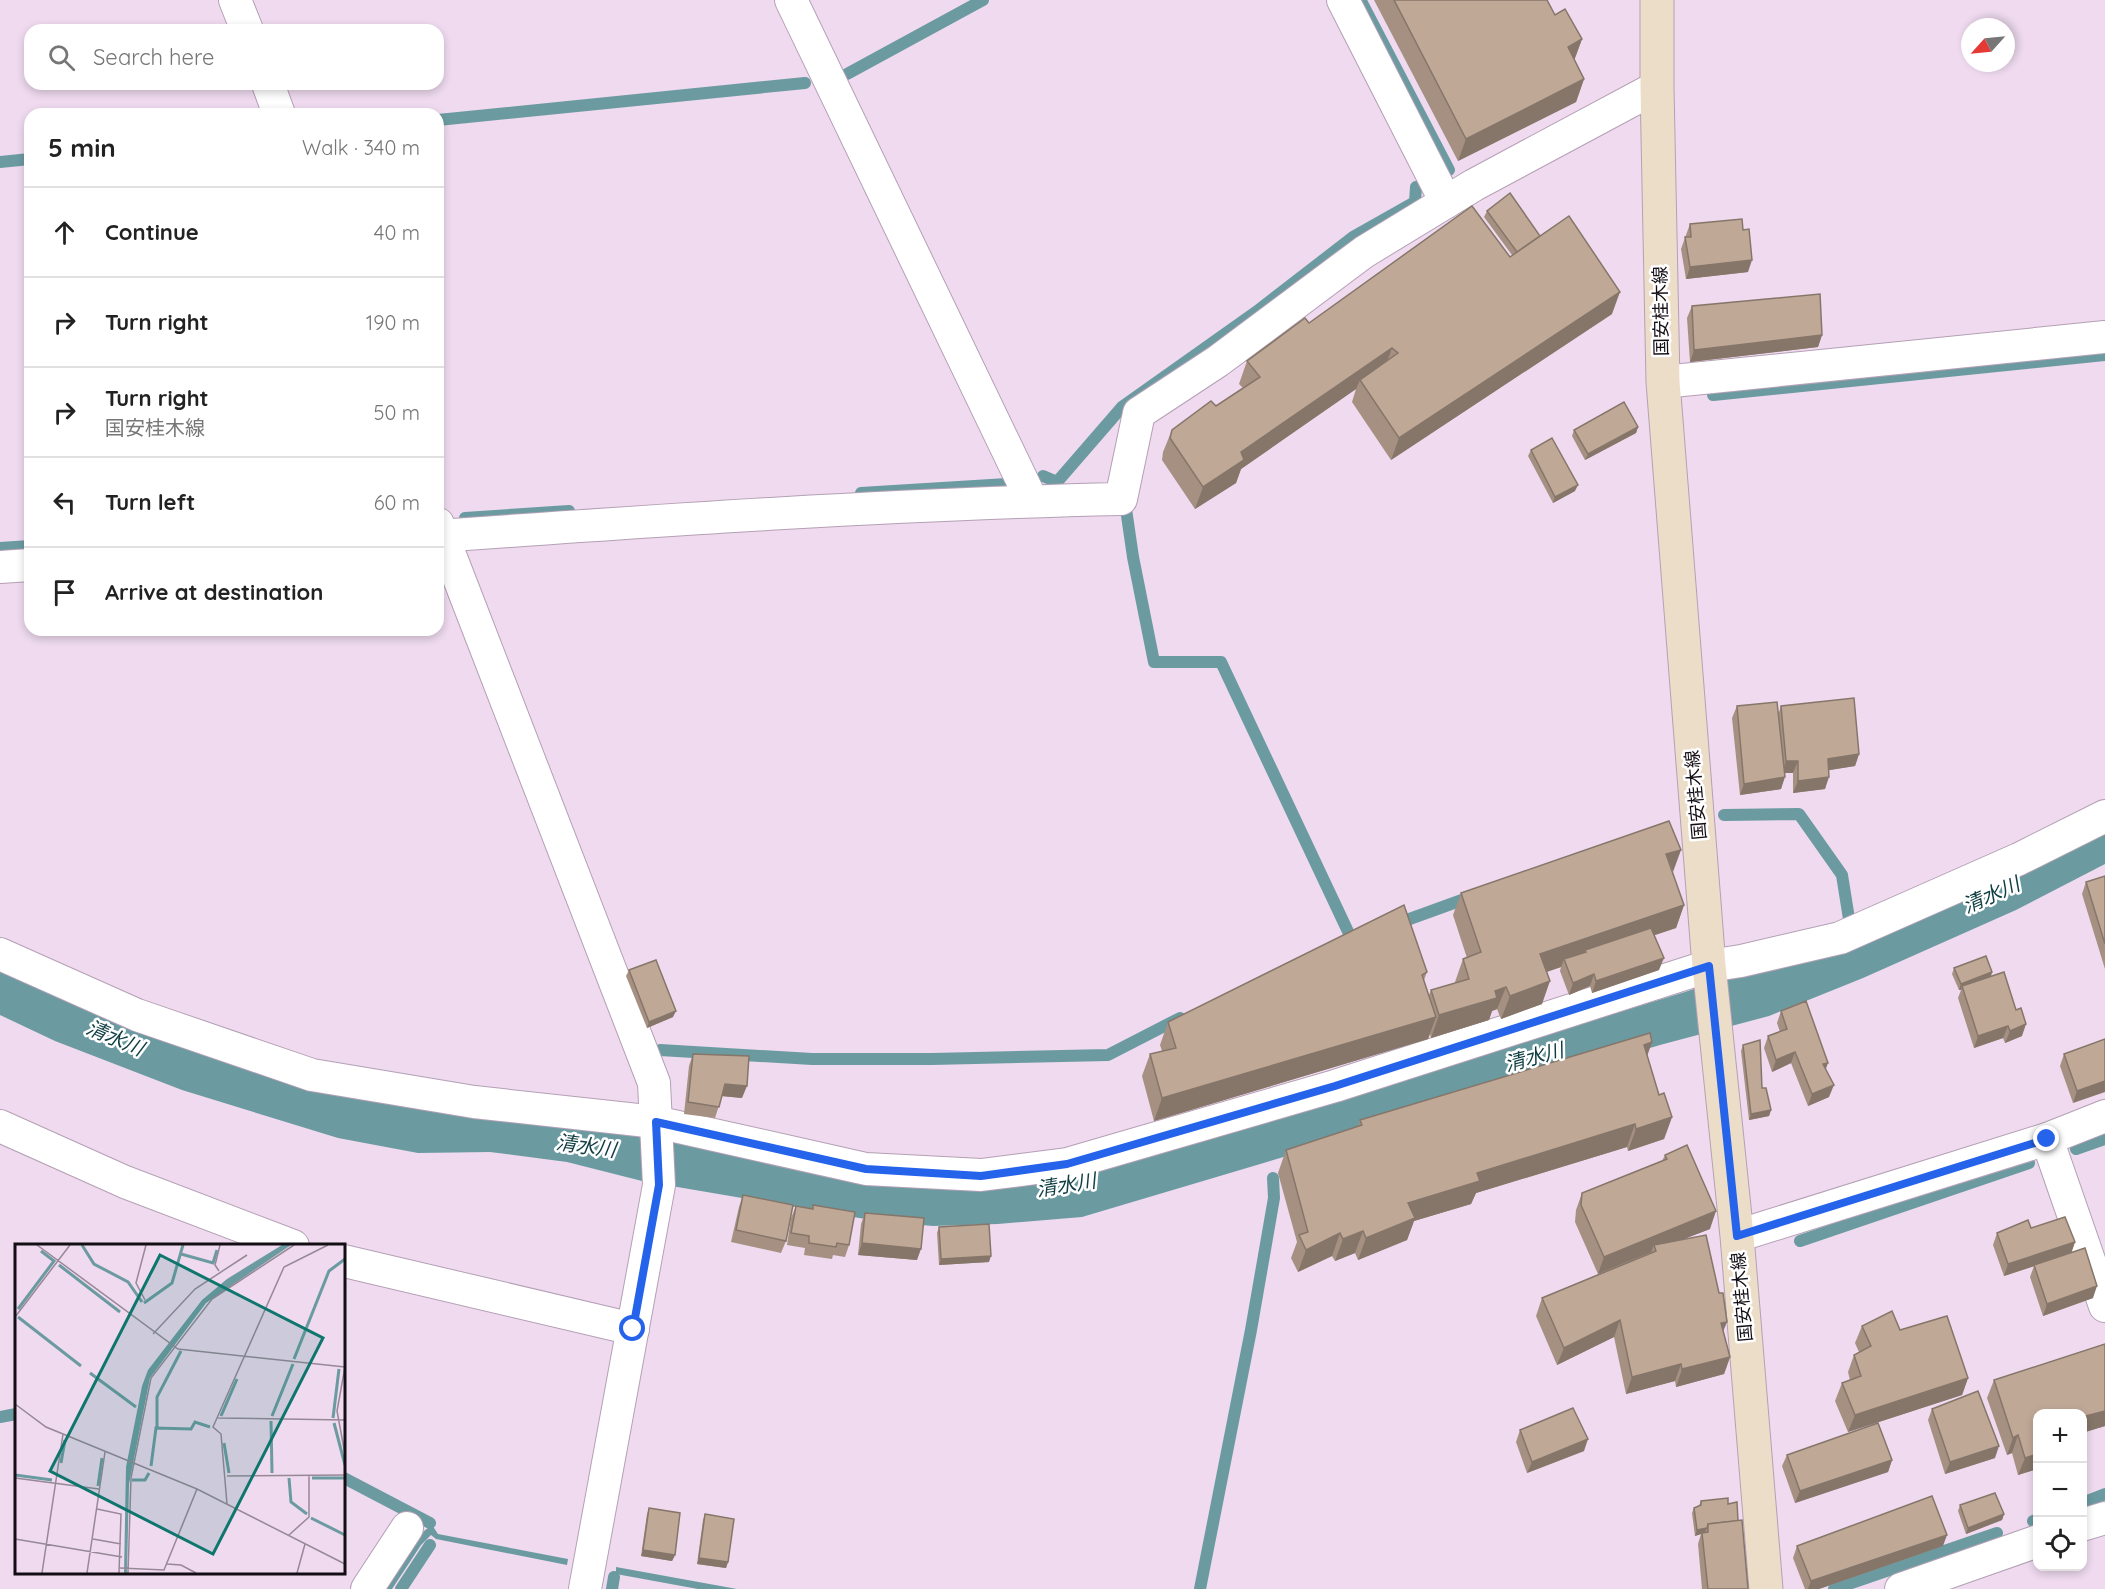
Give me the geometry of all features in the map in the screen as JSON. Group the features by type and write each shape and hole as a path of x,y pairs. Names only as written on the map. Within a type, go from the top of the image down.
{"main road":[{"name":"国安桂木線","path":"1657,0 1663,382 1715,1033 1737,1236 1766,1589"}],"street":[{"path":"235,0 245,24"},
{"path":"791,0 1032,501"},
{"path":"1343,0 1446,202"},
{"path":"444,532 1032,501 1121,499 1139,413 1218,361 1364,252 1474,185 1657,87"},
{"path":"270,90 277,108"},
{"path":"1663,382 2105,337"},
{"path":"444,545 654,1083 659,1185 585,1589"},
{"path":"0,567 24,565"},
{"path":"0,954 137,1016 312,1075 474,1102 593,1113 656,1122 866,1169 981,1176 1067,1164 1335,1086 1741,962 1840,938 2019,860 2105,816"},
{"path":"1737,1236 2047,1139 2105,1116"},
{"path":"0,1126 124,1182 290,1244"},
{"path":"2047,1139 2105,1306"},
{"path":"345,1261 633,1329"},
{"path":"2087,1524 2105,1518"},
{"path":"367,1589 407,1528"},
{"path":"1900,1589 2033,1542"}],"water":[{"name":"清水川","path":"2105,827 2105,864 2016,910 1863,978 1769,1016 1660,1045 1082,1217 998,1224 933,1226 877,1221 642,1181 567,1162 490,1152 418,1153 338,1138 182,1090 55,1041 0,1015 0,966 189,1047 587,1122 830,1172 1117,1164 1685,992 1762,966"},
{"path":"432,1525 438,1534 568,1559 567,1565 436,1539 431,1535 421,1545 392,1589 385,1589 424,1531"},
{"path":"616,1567 737,1589 698,1589 616,1574"}],"building":[{"path":"1394,0 1547,0 1555,15 1565,9 1582,39 1568,47 1584,79 1466,139"},
{"path":"1510,193 1540,236 1517,252 1487,211"},
{"path":"1472,206 1510,257 1569,216 1620,292 1399,438 1360,380 1398,353 1392,348 1241,452 1244,460 1203,487 1170,438 1172,430 1211,401 1216,406 1260,377 1247,361 1305,318 1309,323"},
{"path":"1742,219 1743,230 1749,229 1752,260 1690,267 1685,237 1691,237 1690,224"},
{"path":"1820,294 1822,335 1694,350 1692,306"},
{"path":"1624,402 1638,427 1588,454 1574,430"},
{"path":"1552,438 1578,485 1555,497 1531,450"},
{"path":"1854,698 1859,754 1828,759 1829,777 1798,781 1798,761 1786,761 1781,706"},
{"path":"1777,702 1785,777 1744,784 1737,706"},
{"path":"1669,821 1681,850 1666,854 1684,905 1540,954 1550,981 1510,996 1506,987 1495,991 1497,998 1439,1015 1431,990 1469,979 1463,959 1481,952 1461,893"},
{"path":"2105,876 2105,944 2086,882"},
{"path":"1404,905 1427,972 1422,975 1436,1017 1162,1098 1150,1054 1176,1048 1168,1022"},
{"path":"1651,928 1664,958 1596,981 1594,974 1573,983 1564,959"},
{"path":"1986,956 1992,972 1961,984 1954,968"},
{"path":"656,960 676,1011 649,1022 629,970"},
{"path":"2004,972 2016,1010 2021,1008 2026,1024 2010,1031 2008,1026 1978,1036 1962,986"},
{"path":"1806,1001 1828,1063 1823,1064 1834,1085 1812,1094 1795,1052 1776,1060 1768,1036 1787,1029 1781,1011"},
{"path":"1650,1033 1652,1042 1644,1045 1659,1095 1664,1093 1672,1117 1636,1129 1635,1124 1477,1173 1480,1181 1408,1203 1415,1218 1366,1238 1363,1231 1343,1239 1340,1233 1306,1250 1299,1235 1308,1232 1286,1150 1362,1125 1360,1120"},
{"path":"2105,1039 2105,1081 2077,1091 2064,1054"},
{"path":"1760,1040 1762,1088 1766,1088 1771,1110 1751,1114 1743,1045"},
{"path":"693,1054 749,1056 747,1086 725,1084 719,1107 688,1102"},
{"path":"1687,1145 1716,1211 1604,1257 1581,1205 1582,1193 1667,1159 1665,1155"},
{"path":"743,1195 793,1205 786,1241 736,1230"},
{"path":"813,1205 855,1212 849,1245 837,1243 836,1247 809,1243 809,1236 791,1233 796,1206 813,1209"},
{"path":"865,1213 924,1218 921,1249 862,1243"},
{"path":"2065,1217 2075,1242 2008,1264 1997,1233 2028,1220 2031,1228"},
{"path":"989,1224 991,1256 941,1259 939,1227"},
{"path":"1706,1235 1719,1293 1723,1293 1727,1322 1721,1323 1730,1357 1682,1369 1681,1364 1632,1377 1620,1320 1564,1348 1542,1298 1656,1251 1654,1245"},
{"path":"2085,1248 2097,1286 2047,1304 2034,1265"},
{"path":"1892,1311 1900,1330 1947,1316 1968,1378 1855,1415 1842,1383 1861,1376 1854,1355 1871,1346 1862,1326"},
{"path":"2105,1344 2105,1411 2087,1416 2087,1409 2033,1409 2033,1455 2025,1458 2018,1435 2013,1438 1994,1380"},
{"path":"1978,1391 1999,1446 1950,1462 1932,1409"},
{"path":"1573,1408 1588,1439 1532,1462 1520,1430"},
{"path":"1878,1423 1892,1460 1800,1491 1787,1455"},
{"path":"1995,1493 2004,1514 1968,1528 1960,1505"},
{"path":"1932,1496 1947,1535 1811,1581 1797,1546"},
{"path":"1728,1498 1728,1504 1737,1502 1738,1521 1708,1524 1707,1528 1697,1530 1694,1508 1701,1505 1701,1501"},
{"path":"649,1508 680,1513 675,1555 643,1550"},
{"path":"705,1514 734,1519 728,1562 699,1558"},
{"path":"1742,1520 1748,1589 1708,1589 1702,1533 1708,1532 1708,1524"}],"waterway":[{"path":"847,74 983,0"},
{"path":"1361,1 1449,170"},
{"path":"444,119 805,83"},
{"path":"0,162 24,160"},
{"path":"1043,476 1057,482 1122,407 1256,312 1353,237 1415,202 1416,187"},
{"path":"1713,395 2105,355"},
{"path":"861,493 1007,484"},
{"path":"1126,509 1154,662 1221,662 1352,940 1360,937"},
{"path":"465,518 569,511"},
{"path":"0,548 24,546"},
{"path":"1724,815 1799,814 1842,875 1850,925"},
{"path":"1393,925 1473,896"},
{"path":"660,1050 812,1059 1108,1055 1180,1018"},
{"path":"2076,1149 2105,1139"},
{"path":"1800,1241 2029,1163"},
{"path":"1200,1589 1251,1330 1274,1198 1273,1178"},
{"path":"0,1417 15,1414"},
{"path":"345,1479 430,1523"},
{"path":"2087,1501 2105,1494"},
{"path":"1834,1589 1997,1533"},
{"path":"401,1589 430,1545"},
{"path":"612,1589 614,1577"}],"route":[{"path":"633,1329 659,1185 656,1122 866,1169 981,1176 1067,1164 1335,1086 1709,966 1737,1236 2047,1139"}]}
